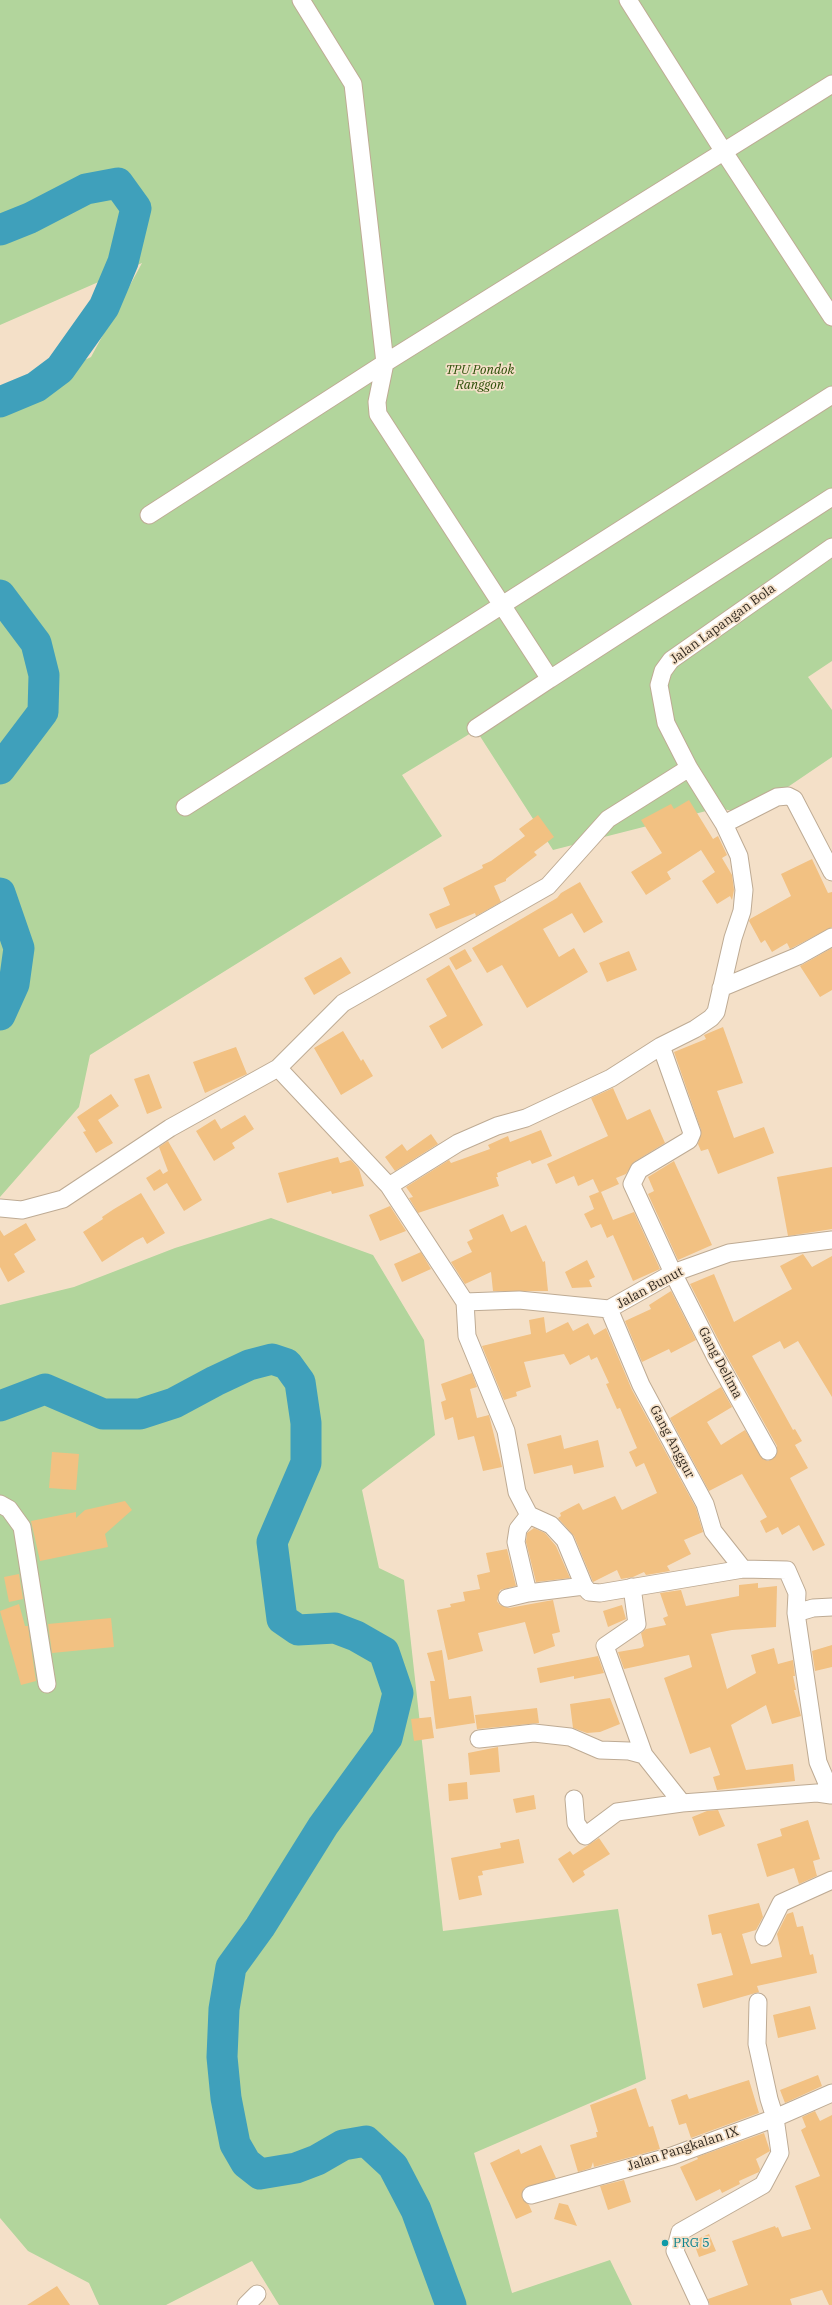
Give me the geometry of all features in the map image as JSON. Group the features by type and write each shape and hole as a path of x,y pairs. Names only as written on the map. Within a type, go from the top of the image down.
{"street":[{"path":"301,0 354,84 386,363 376,402 378,414 503,604 550,679"},
{"path":"628,0 724,152 832,317"},
{"path":"149,515 386,363 832,84"},
{"path":"185,807 832,395"},
{"path":"476,728 832,497"},
{"name":"Jalan Lapangan Bola","path":"389,1186 458,1143 497,1126 526,1118 611,1078 661,1046 695,1029 711,1018 716,1012 733,938 742,911 744,890 739,856 724,824 689,768 666,723 659,685 663,671 671,660 832,547"},
{"path":"0,1208 22,1210 63,1199 170,1128 278,1068 344,1003 548,886 608,819 689,768"},
{"path":"724,824 777,797 788,796 794,799 827,852 832,872"},
{"path":"721,988 798,956 832,937"},
{"name":"Gang Delima","path":"661,1046 692,1133 686,1142 638,1170 632,1184 673,1273 715,1356 768,1451"},
{"path":"278,1068 389,1186 465,1302 467,1336 506,1431 517,1492 529,1515 551,1525 565,1540 584,1586 589,1592 600,1593 743,1569 786,1570 797,1593 796,1613 818,1762 832,1795"},
{"name":"Jalan Bunut","path":"465,1302 519,1300 609,1309 645,1291 673,1273 729,1253 832,1240"},
{"name":"Gang Anggur","path":"609,1309 641,1386 705,1504 712,1531 743,1569"},
{"path":"0,1504 9,1509 22,1526 47,1684"},
{"path":"528,1593 516,1542 518,1529 529,1515"},
{"path":"507,1598 528,1593 584,1586"},
{"path":"632,1587 637,1624 605,1646 644,1755 682,1803"},
{"path":"796,1613 813,1608 832,1607"},
{"path":"479,1739 534,1733 570,1737 600,1750 629,1751 644,1755"},
{"path":"574,1799 576,1823 585,1836 617,1812 682,1803 817,1793 832,1795"},
{"path":"764,1938 781,1903 832,1880"},
{"path":"700,2305 675,2251 680,2232 764,2186 780,2153 775,2118 769,2099 757,2044 758,2002"},
{"name":"Jalan Pangkalan IX","path":"531,2195 672,2156 775,2118 832,2093"}],"green space":[{"name":"TPU Pondok Ranggon","path":"0,0 832,0 832,661 808,677 832,710 832,757 748,814 718,808 553,850 476,730 402,775 442,836 90,1055 79,1107 0,1197 0,400 91,357 142,263 0,325"},
{"path":"271,1218 373,1255 424,1340 435,1435 362,1490 379,1568 404,1580 443,1931 618,1909 646,2079 474,2153 512,2293 610,2260 632,2305 279,2305 252,2261 166,2305 99,2305 89,2283 28,2251 0,2218 0,1305 74,1287 175,1248"}],"building":[{"path":"689,800 713,839 718,836 727,855 722,858 732,875 734,890 732,900 730,896 717,904 702,881 715,872 701,850 667,872 671,879 646,895 631,872 662,853 641,820 671,804 674,809"},
{"path":"538,815 554,837 534,852 537,855 506,879 506,881 494,886 501,902 476,916 475,913 436,929 429,914 450,905 443,888 483,868 482,865 491,861 525,836 519,829"},
{"path":"812,859 828,893 832,892 832,927 790,949 787,943 772,952 765,940 761,943 749,921 750,919 791,896 781,874"},
{"path":"580,882 603,922 584,933 572,913 543,929 559,957 574,948 588,972 527,1008 502,965 487,973 472,948 557,898 561,893"},
{"path":"832,948 832,990 820,997 800,966"},
{"path":"465,949 472,961 456,970 449,958"},
{"path":"629,951 637,970 607,982 599,963"},
{"path":"341,957 351,973 314,995 304,978"},
{"path":"449,965 483,1025 442,1049 429,1026 447,1016 426,979"},
{"path":"723,1027 743,1083 717,1091 734,1138 764,1127 774,1153 718,1174 708,1149 701,1151 698,1144 701,1130 674,1052 706,1039 704,1035"},
{"path":"343,1031 361,1061 363,1059 373,1076 341,1095 314,1048"},
{"path":"236,1047 247,1074 205,1093 193,1062"},
{"path":"149,1074 162,1108 147,1114 134,1079"},
{"path":"613,1088 627,1120 650,1109 665,1143 634,1162 626,1174 616,1178 619,1184 601,1192 613,1220 634,1212 660,1269 633,1281 613,1235 607,1238 601,1224 591,1228 584,1214 594,1209 589,1196 599,1192 593,1179 578,1186 574,1176 556,1184 547,1164 608,1136 591,1098"},
{"path":"111,1094 119,1106 98,1120 113,1143 96,1153 83,1132 86,1131 77,1117"},
{"path":"245,1115 254,1129 232,1143 235,1148 214,1161 196,1131 215,1119 221,1129"},
{"path":"541,1130 552,1156 532,1164 530,1160 497,1173 498,1177 496,1177 499,1186 418,1213 409,1198 413,1197 406,1187 449,1160 451,1163 490,1149 488,1145 508,1136 510,1142"},
{"path":"431,1134 438,1144 395,1171 385,1157 402,1144 407,1151"},
{"path":"168,1141 202,1200 184,1211 167,1183 154,1191 146,1178 160,1169 163,1174 168,1171 159,1147"},
{"path":"338,1157 340,1163 351,1160 359,1169 364,1186 332,1194 331,1191 287,1203 278,1173"},
{"path":"674,1161 712,1245 678,1260 648,1194 654,1191 648,1177"},
{"path":"832,1167 832,1229 788,1236 777,1177"},
{"path":"141,1193 165,1233 147,1244 143,1237 102,1262 83,1232 103,1219 102,1217"},
{"path":"390,1206 406,1231 380,1241 369,1215"},
{"path":"503,1214 511,1232 526,1225 543,1262 545,1261 548,1291 493,1291 491,1272 465,1284 451,1262 472,1252 467,1242 473,1239 469,1230"},
{"path":"26,1223 36,1240 14,1254 25,1272 8,1282 0,1267 0,1230 4,1236"},
{"path":"421,1252 431,1269 402,1282 394,1264"},
{"path":"803,1254 812,1267 832,1256 832,1397 798,1341 784,1349 780,1341 752,1356 793,1430 795,1429 802,1441 795,1445 808,1468 790,1478 825,1545 813,1551 799,1525 782,1535 778,1527 766,1533 760,1521 767,1517 742,1474 709,1491 670,1418 721,1387 732,1407 707,1422 721,1445 745,1430 763,1459 768,1461 776,1456 777,1446 724,1351 690,1284 714,1274 734,1322 792,1289 780,1266"},
{"path":"587,1260 595,1277 589,1280 592,1287 572,1288 565,1272"},
{"path":"671,1291 696,1340 671,1353 669,1349 642,1362 625,1321 651,1309 649,1305"},
{"path":"544,1317 546,1333 568,1322 573,1331 588,1323 594,1335 606,1328 632,1390 696,1508 703,1532 684,1540 691,1554 667,1566 670,1571 646,1575 644,1572 633,1577 621,1579 617,1570 593,1582 574,1536 558,1518 561,1516 560,1513 579,1503 583,1510 615,1496 622,1510 657,1493 644,1463 636,1467 629,1452 637,1448 620,1408 617,1409 606,1384 609,1383 597,1357 591,1360 589,1355 570,1365 564,1354 524,1362 531,1387 516,1392 517,1396 504,1400 482,1346 531,1334 529,1320"},
{"path":"472,1373 477,1387 470,1389 477,1418 489,1415 502,1467 483,1471 474,1436 458,1440 453,1417 445,1420 441,1402 446,1400 441,1384"},
{"path":"561,1435 564,1449 598,1440 604,1467 574,1474 572,1465 534,1474 527,1444"},
{"path":"52,1452 79,1454 76,1490 49,1488"},
{"path":"125,1501 132,1510 105,1534 108,1547 40,1561 31,1521 76,1512 76,1518 85,1510"},
{"path":"534,1528 545,1533 556,1546 570,1578 536,1582 526,1542 527,1533"},
{"path":"507,1549 516,1586 500,1590 497,1601 500,1605 509,1608 553,1600 560,1632 552,1634 555,1646 534,1654 525,1622 478,1633 483,1651 448,1660 437,1610 451,1607 450,1604 465,1601 463,1592 480,1589 477,1575 490,1572 486,1553"},
{"path":"19,1574 23,1599 9,1602 4,1577"},
{"path":"758,1583 758,1588 777,1586 776,1627 732,1630 711,1634 727,1689 756,1673 751,1655 774,1648 778,1664 793,1660 795,1676 793,1676 796,1690 794,1690 801,1716 772,1724 766,1705 731,1725 746,1770 793,1764 795,1781 717,1790 713,1777 720,1775 710,1747 690,1754 664,1678 692,1667 689,1655 624,1669 618,1652 641,1648 644,1646 641,1633 646,1629 666,1625 663,1618 668,1616 660,1593 681,1590 686,1606 739,1596 739,1585"},
{"path":"19,1604 25,1626 28,1626 36,1681 21,1685 0,1611"},
{"path":"622,1605 626,1619 608,1627 603,1611"},
{"path":"111,1618 114,1647 52,1653 48,1624"},
{"path":"832,1645 832,1667 815,1671 812,1651"},
{"path":"442,1650 449,1699 471,1696 475,1723 436,1729 430,1681 435,1681 427,1653"},
{"path":"598,1656 604,1673 574,1679 574,1676 540,1683 537,1668"},
{"path":"610,1698 620,1724 600,1732 587,1733 573,1728 570,1704"},
{"path":"537,1708 539,1723 477,1729 475,1715"},
{"path":"431,1717 434,1738 414,1741 411,1719"},
{"path":"498,1747 500,1772 470,1775 468,1753"},
{"path":"467,1782 468,1799 449,1801 448,1784"},
{"path":"534,1795 536,1809 516,1813 513,1799"},
{"path":"718,1810 725,1826 699,1836 692,1817 707,1811"},
{"path":"808,1820 820,1859 813,1861 817,1876 799,1884 794,1868 767,1877 757,1844 782,1836 780,1829"},
{"path":"599,1838 610,1854 583,1871 585,1875 573,1883 558,1859 570,1851 573,1855"},
{"path":"519,1839 524,1863 482,1871 483,1875 478,1876 482,1895 459,1900 451,1858 501,1848 500,1843"},
{"path":"759,1903 763,1917 756,1930 742,1934 751,1964 782,1957 777,1934 787,1914 793,1912 797,1927 803,1926 810,1955 813,1954 817,1973 757,1986 759,1992 703,2008 697,1984 733,1975 721,1933 712,1935 708,1915"},
{"path":"810,2006 816,2029 778,2038 773,2015"},
{"path":"818,2075 822,2086 785,2103 780,2090"},
{"path":"749,2080 759,2113 691,2138 686,2123 679,2125 671,2100 687,2094 689,2099"},
{"path":"636,2088 649,2127 653,2126 660,2149 594,2167 593,2162 591,2168 578,2172 570,2145 597,2137 596,2132 598,2132 590,2105"},
{"path":"815,2111 820,2121 832,2115 832,2305 829,2305 822,2290 790,2299 792,2305 710,2305 708,2299 748,2285 732,2241 775,2226 776,2228 778,2227 782,2237 811,2229 795,2186 820,2176 801,2130 806,2127 802,2117"},
{"path":"764,2133 770,2151 756,2159 760,2169 759,2172 739,2181 740,2184 722,2193 720,2189 696,2201 680,2167 698,2159 697,2157"},
{"path":"541,2145 556,2178 524,2188 522,2198 529,2205 532,2212 516,2219 490,2163 519,2149 521,2154"},
{"path":"624,2180 631,2202 608,2210 600,2186"},
{"path":"559,2203 568,2205 577,2226 554,2219"},
{"path":"709,2234 716,2251 699,2257 693,2241"},
{"path":"57,2286 70,2305 27,2305"}],"waterway":[{"path":"0,230 30,218 86,189 118,183 136,208 123,262 104,307 60,369 36,387 0,402"},
{"path":"0,595 36,643 44,675 43,712 0,769"},
{"path":"0,893 19,948 14,984 0,1015"},
{"path":"0,1406 45,1389 103,1414 140,1414 174,1403 249,1365 272,1359 287,1364 300,1382 306,1423 306,1463 272,1542 282,1619 298,1630 335,1628 356,1636 384,1652 398,1693 387,1738 323,1826 260,1927 231,1967 224,2009 222,2057 226,2098 235,2144 246,2163 260,2174 296,2168 317,2160 343,2145 366,2141 393,2166 416,2210 451,2305"}],"place":[{"name":"PRG 5","path":"665,2243"}]}
